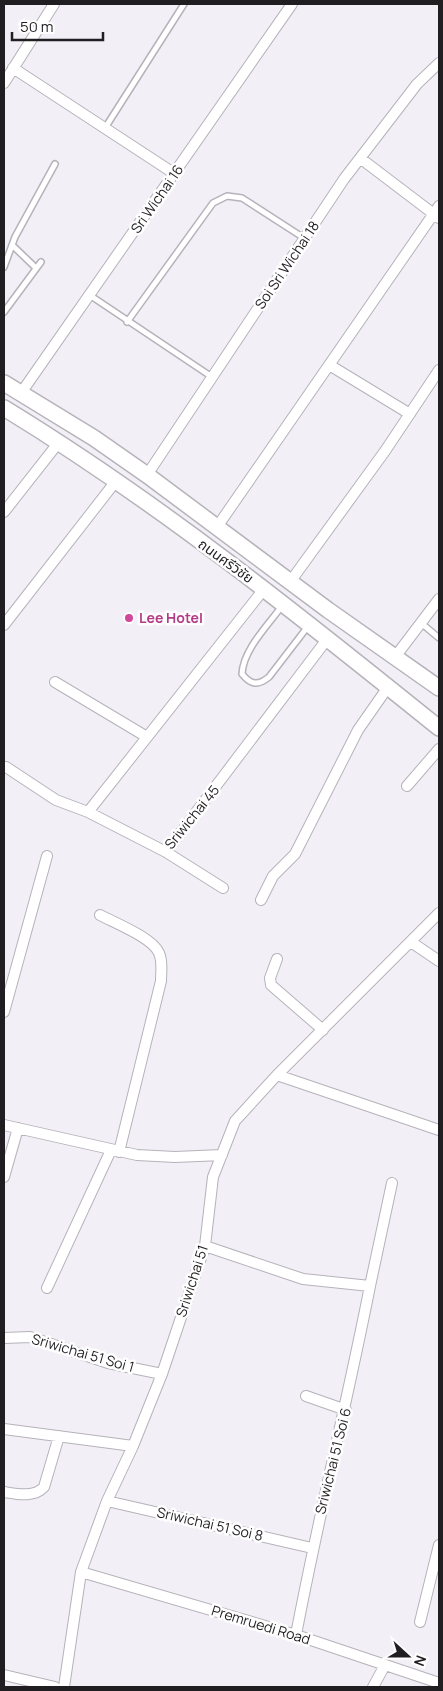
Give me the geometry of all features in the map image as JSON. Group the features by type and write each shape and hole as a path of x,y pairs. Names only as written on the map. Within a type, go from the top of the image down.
{"main road":[{"name":"ถนนศรีวิชัย","path":"4,383 94,438 147,475 290,582 439,688"},
{"name":"ถนนศรีวิชัย","path":"4,408 59,442 116,481 264,589 439,728"}],"street":[{"path":"4,83 54,4"},
{"name":"Sri Wichai 16","path":"21,393 91,296 292,4"},
{"name":"Soi Sri Wichai 18","path":"147,475 360,158 417,84 439,63"},
{"path":"13,68 175,174"},
{"path":"217,527 437,213 360,158"},
{"path":"331,366 410,414"},
{"path":"290,582 410,414 439,370"},
{"path":"4,512 59,442"},
{"path":"4,625 116,481"},
{"path":"88,812 264,589"},
{"path":"395,657 439,599"},
{"name":"Sriwichai 45","path":"6,767 56,800 88,812 166,852 328,638"},
{"path":"55,682 147,737"},
{"path":"261,900 273,876 295,854 358,730 388,686"},
{"path":"407,786 439,749"},
{"path":"166,852 223,888"},
{"path":"4,1012 47,856"},
{"name":"Sriwichai 51","path":"64,1687 81,1572 107,1500 133,1446 162,1374 205,1246 213,1177 235,1121 277,1075 439,913"},
{"path":"47,1288 115,1151 161,981 162,963 158,951 150,942 100,915"},
{"path":"411,942 439,961"},
{"path":"277,959 270,978 271,984 323,1030"},
{"path":"277,1075 439,1130"},
{"path":"4,1125 115,1151 155,1157 222,1154"},
{"path":"4,1177 18,1128"},
{"name":"Sriwichai 51 Soi 6","path":"296,1635 312,1548 346,1410 392,1183"},
{"path":"205,1246 303,1279 370,1286"},
{"name":"Sriwichai 51 Soi 1","path":"4,1338 30,1337 108,1363 162,1374"},
{"path":"306,1396 346,1410"},
{"path":"4,1429 133,1446"},
{"path":"4,1492 30,1495 40,1492 44,1487 59,1436"},
{"name":"Sriwichai 51 Soi 8","path":"107,1500 312,1548"},
{"path":"420,1622 439,1545"},
{"name":"Premruedi Road","path":"81,1572 296,1635 439,1683"},
{"path":"373,1687 385,1665"},
{"path":"4,1675 55,1687"}],"lane":[{"path":"105,128 184,4"},
{"path":"4,267 31,205 55,164"},
{"path":"127,322 213,202 227,196 242,198 305,238"},
{"path":"12,245 36,268"},
{"path":"4,312 41,262"},
{"path":"91,296 127,322 212,377"},
{"path":"283,604 249,653 242,667 242,674 247,681 255,684 261,683 269,677 309,625"},
{"path":"421,623 439,638"}],"place":[{"name":"Lee Hotel","path":"129,618"}]}
